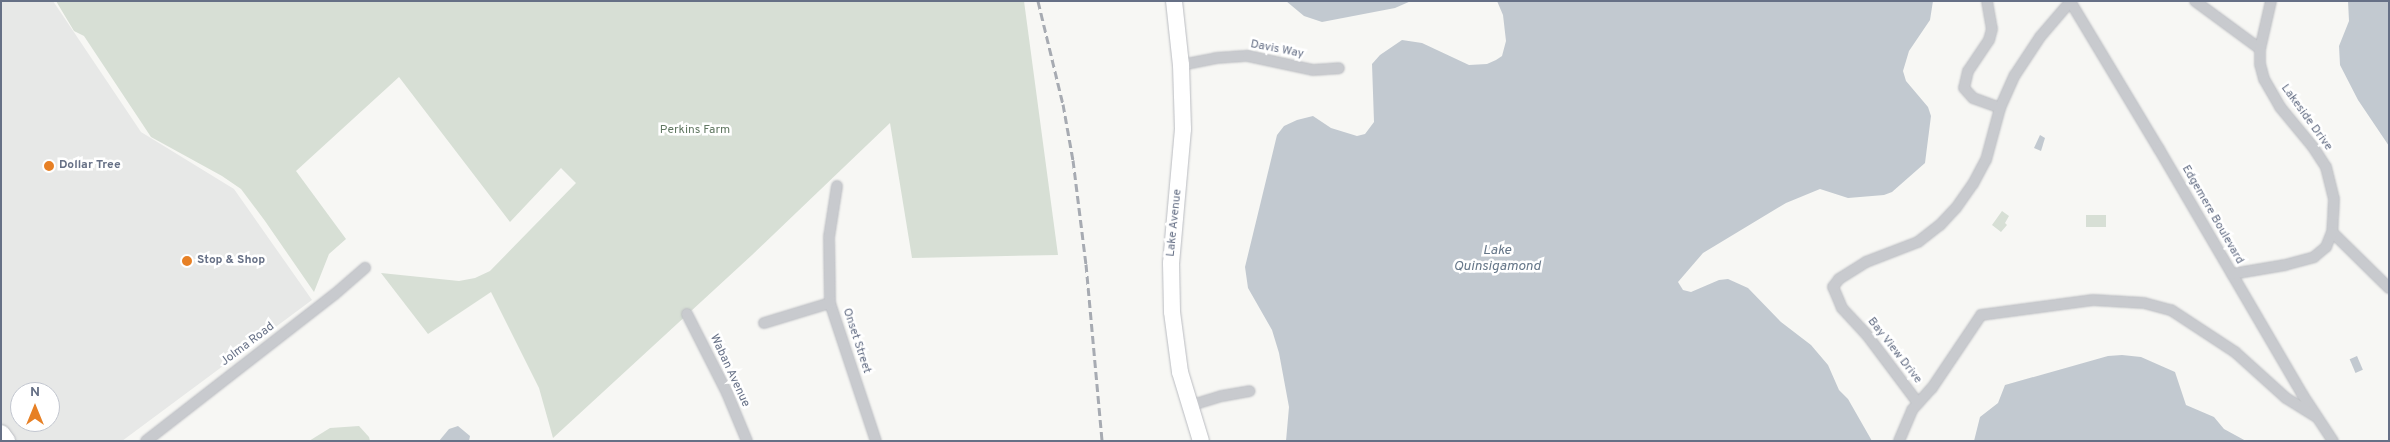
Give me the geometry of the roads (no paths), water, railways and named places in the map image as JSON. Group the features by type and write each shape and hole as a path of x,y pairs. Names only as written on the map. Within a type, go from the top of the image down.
{"highway":[{"path":"1,434 6,441"}],"main road":[{"name":"Lake Avenue","path":"1174,1 1181,65 1182,147 1171,288 1175,344 1189,406 1201,441"}],"street":[{"path":"1987,1 1992,29 1989,40 1968,71 1964,88 1973,98 2000,108"},
{"path":"2195,1 2260,49"},
{"name":"Lakeside Drive","path":"2271,1 2260,49 2262,72 2273,97 2314,147 2330,178 2334,199 2332,232"},
{"name":"Bay View Drive","path":"2070,2 2026,57 2000,108 1986,160 1968,192 1949,216 1918,242 1866,262 1839,279 1833,287 1836,299 1867,335 1918,403 1932,388 1981,315 2079,301 2112,300 2158,305 2183,316 2249,363 2286,398 2317,417"},
{"name":"Edgemere Boulevard","path":"2070,2 2333,441"},
{"name":"Davis Way","path":"1181,65 1216,58 1248,56 1313,70 1339,68"},
{"name":"Onset Street","path":"837,186 829,236 830,303 876,441"},
{"path":"2232,274 2285,265 2314,257 2326,247 2332,232 2389,288"},
{"name":"Jolma Road","path":"146,441 335,294 365,268"},
{"path":"764,323 830,303"},
{"name":"Waban Avenue","path":"687,314 725,388 747,441"},
{"path":"1189,406 1222,396 1250,391"},
{"path":"1899,441 1907,418 1918,403"}],"water":[{"path":"1286,1 1411,1 1395,8 1322,22 1304,16"},
{"name":"Lake Quinsigamond","path":"1497,1 1933,1 1930,20 1909,51 1903,71 1906,81 1928,107 1931,116 1925,163 1892,192 1884,195 1848,198 1820,189 1786,203 1703,253 1678,282 1683,290 1691,292 1719,280 1728,279 1748,288 1781,322 1811,345 1828,365 1839,390 1848,399 1872,441 1286,441 1289,407 1279,353 1272,330 1248,288 1245,267 1277,135 1284,126 1313,116 1331,128 1357,136 1365,134 1374,122 1372,64 1380,55 1402,40 1422,43 1469,65 1487,64 1496,60 1502,56 1506,41 1503,15"},
{"path":"2348,1 2389,1 2389,146 2358,100 2340,65 2339,46 2349,21"},
{"path":"2040,135 2045,138 2041,151 2034,148"},
{"path":"2108,356 2141,357 2175,372 2186,405 2214,417 2224,429 2246,441 1974,441 1980,417 1998,403 2005,385"},
{"path":"2357,356 2363,370 2355,373 2350,359"},
{"path":"458,426 470,436 469,441 439,441 449,429"}],"railway":[{"path":"1038,1 1063,104 1073,160 1086,264 1102,441"}],"place":[{"name":"Dollar Tree","path":"49,166"},
{"name":"Stop & Shop","path":"187,261"}],"park label":[{"name":"Perkins Farm","path":"695,131"}]}
